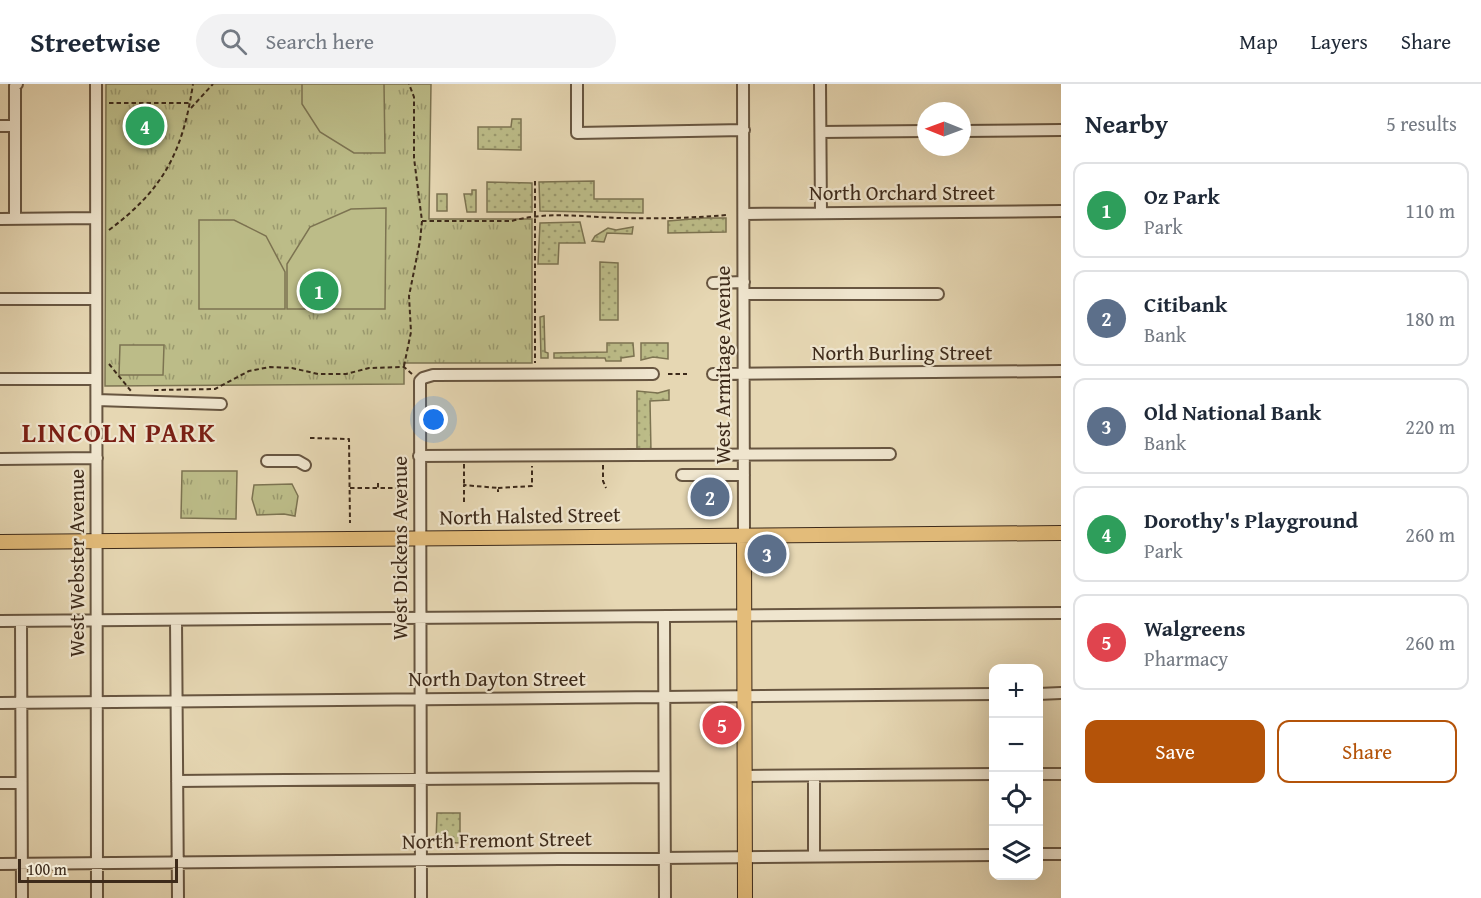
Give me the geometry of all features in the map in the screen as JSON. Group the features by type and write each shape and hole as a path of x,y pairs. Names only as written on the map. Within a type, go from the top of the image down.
{"main road":[{"name":"North Halsted Street","path":"0,542 1061,533"},
{"name":"West Armitage Avenue","path":"744,536 746,898"}],"street":[{"path":"15,219 15,86 17,84"},
{"name":"West Webster Avenue","path":"96,84 97,898"},
{"path":"577,84 577,133 744,130"},
{"name":"West Armitage Avenue","path":"743,84 744,536"},
{"path":"820,84 821,213"},
{"path":"0,126 15,126"},
{"path":"971,131 1061,130"},
{"path":"821,132 917,131"},
{"name":"North Orchard Street","path":"744,214 1061,211"},
{"path":"0,219 96,218"},
{"path":"713,283 744,282"},
{"path":"744,294 938,294"},
{"path":"0,299 96,298"},
{"name":"North Burling Street","path":"713,374 1061,371"},
{"name":"West Dickens Avenue","path":"422,898 420,381 434,375 653,374"},
{"path":"0,379 96,379"},
{"path":"97,399 221,404"},
{"path":"419,456 890,454"},
{"path":"0,459 97,458"},
{"path":"267,461 298,461 304,465"},
{"path":"682,475 744,475"},
{"path":"0,621 1061,613"},
{"path":"664,617 665,898"},
{"path":"176,620 178,898"},
{"path":"21,621 22,898"},
{"path":"1043,693 1061,693"},
{"name":"North Dayton Street","path":"0,703 989,694"},
{"path":"745,776 989,774"},
{"path":"1043,774 1061,774"},
{"path":"813,856 814,776"},
{"path":"177,781 664,777"},
{"path":"0,783 21,783"},
{"path":"1043,855 1061,854"},
{"name":"North Fremont Street","path":"0,864 989,855"}],"path":[{"path":"109,230 127,217 151,193 170,166 190,109 193,84"},
{"path":"190,109 213,84"},
{"path":"215,390 249,371 270,367 292,368 318,374 346,374 369,368 404,367 411,332 409,296 422,221 414,158 414,97 409,84"},
{"path":"109,103 191,103"},
{"path":"535,181 535,363"},
{"path":"422,221 727,215"},
{"path":"110,364 130,391"},
{"path":"668,374 687,374"},
{"path":"310,438 349,439 350,523"},
{"path":"464,486 498,490 532,486 532,455"},
{"path":"603,455 603,481 606,488"},
{"path":"464,456 464,502"},
{"path":"378,483 378,488"},
{"path":"350,488 398,488 402,499 408,499"}],"green space":[{"path":"106,84 431,84 429,219 532,219 532,363 404,363 404,384 105,386"},
{"path":"302,84 384,84 385,153 354,153 320,132 302,104"},
{"path":"512,119 521,119 521,150 478,149 478,127 511,127"},
{"path":"594,181 594,199 643,199 643,213 540,211 539,182"},
{"path":"487,182 532,183 532,212 487,212"},
{"path":"472,190 476,190 476,212 467,212 464,194 472,194"},
{"path":"437,194 447,194 447,211 437,211"},
{"path":"386,208 385,309 287,309 287,264 310,227 351,209"},
{"path":"726,218 726,232 668,233 668,221"},
{"path":"199,220 234,220 266,236 285,272 285,309 199,309"},
{"path":"580,222 585,243 559,243 558,264 538,264 540,223"},
{"path":"633,227 632,234 607,233 604,242 592,241 595,236 608,228 616,230"},
{"path":"600,262 618,263 618,320 600,320"},
{"path":"544,316 545,352 548,353 548,358 541,358 540,317"},
{"path":"607,343 633,343 634,356 621,358 621,361 606,361 605,358 554,358 554,353 607,352"},
{"path":"641,343 668,343 668,359 653,357 641,360"},
{"path":"120,345 164,345 163,375 119,375"},
{"path":"669,390 669,400 650,401 651,452 637,452 637,391 658,393"},
{"path":"182,471 237,471 236,519 181,518"},
{"path":"292,484 298,496 295,516 257,515 252,499 254,485"},
{"path":"437,813 460,813 460,843 436,842"}],"place":[{"name":"Dorothy's Playground","path":"145,126"},
{"name":"Oz Park","path":"319,291"},
{"name":"Citibank","path":"710,497"},
{"name":"Old National Bank","path":"767,554"},
{"name":"Walgreens","path":"722,725"}],"district":[{"name":"LINCOLN PARK","path":"119,433"}]}
